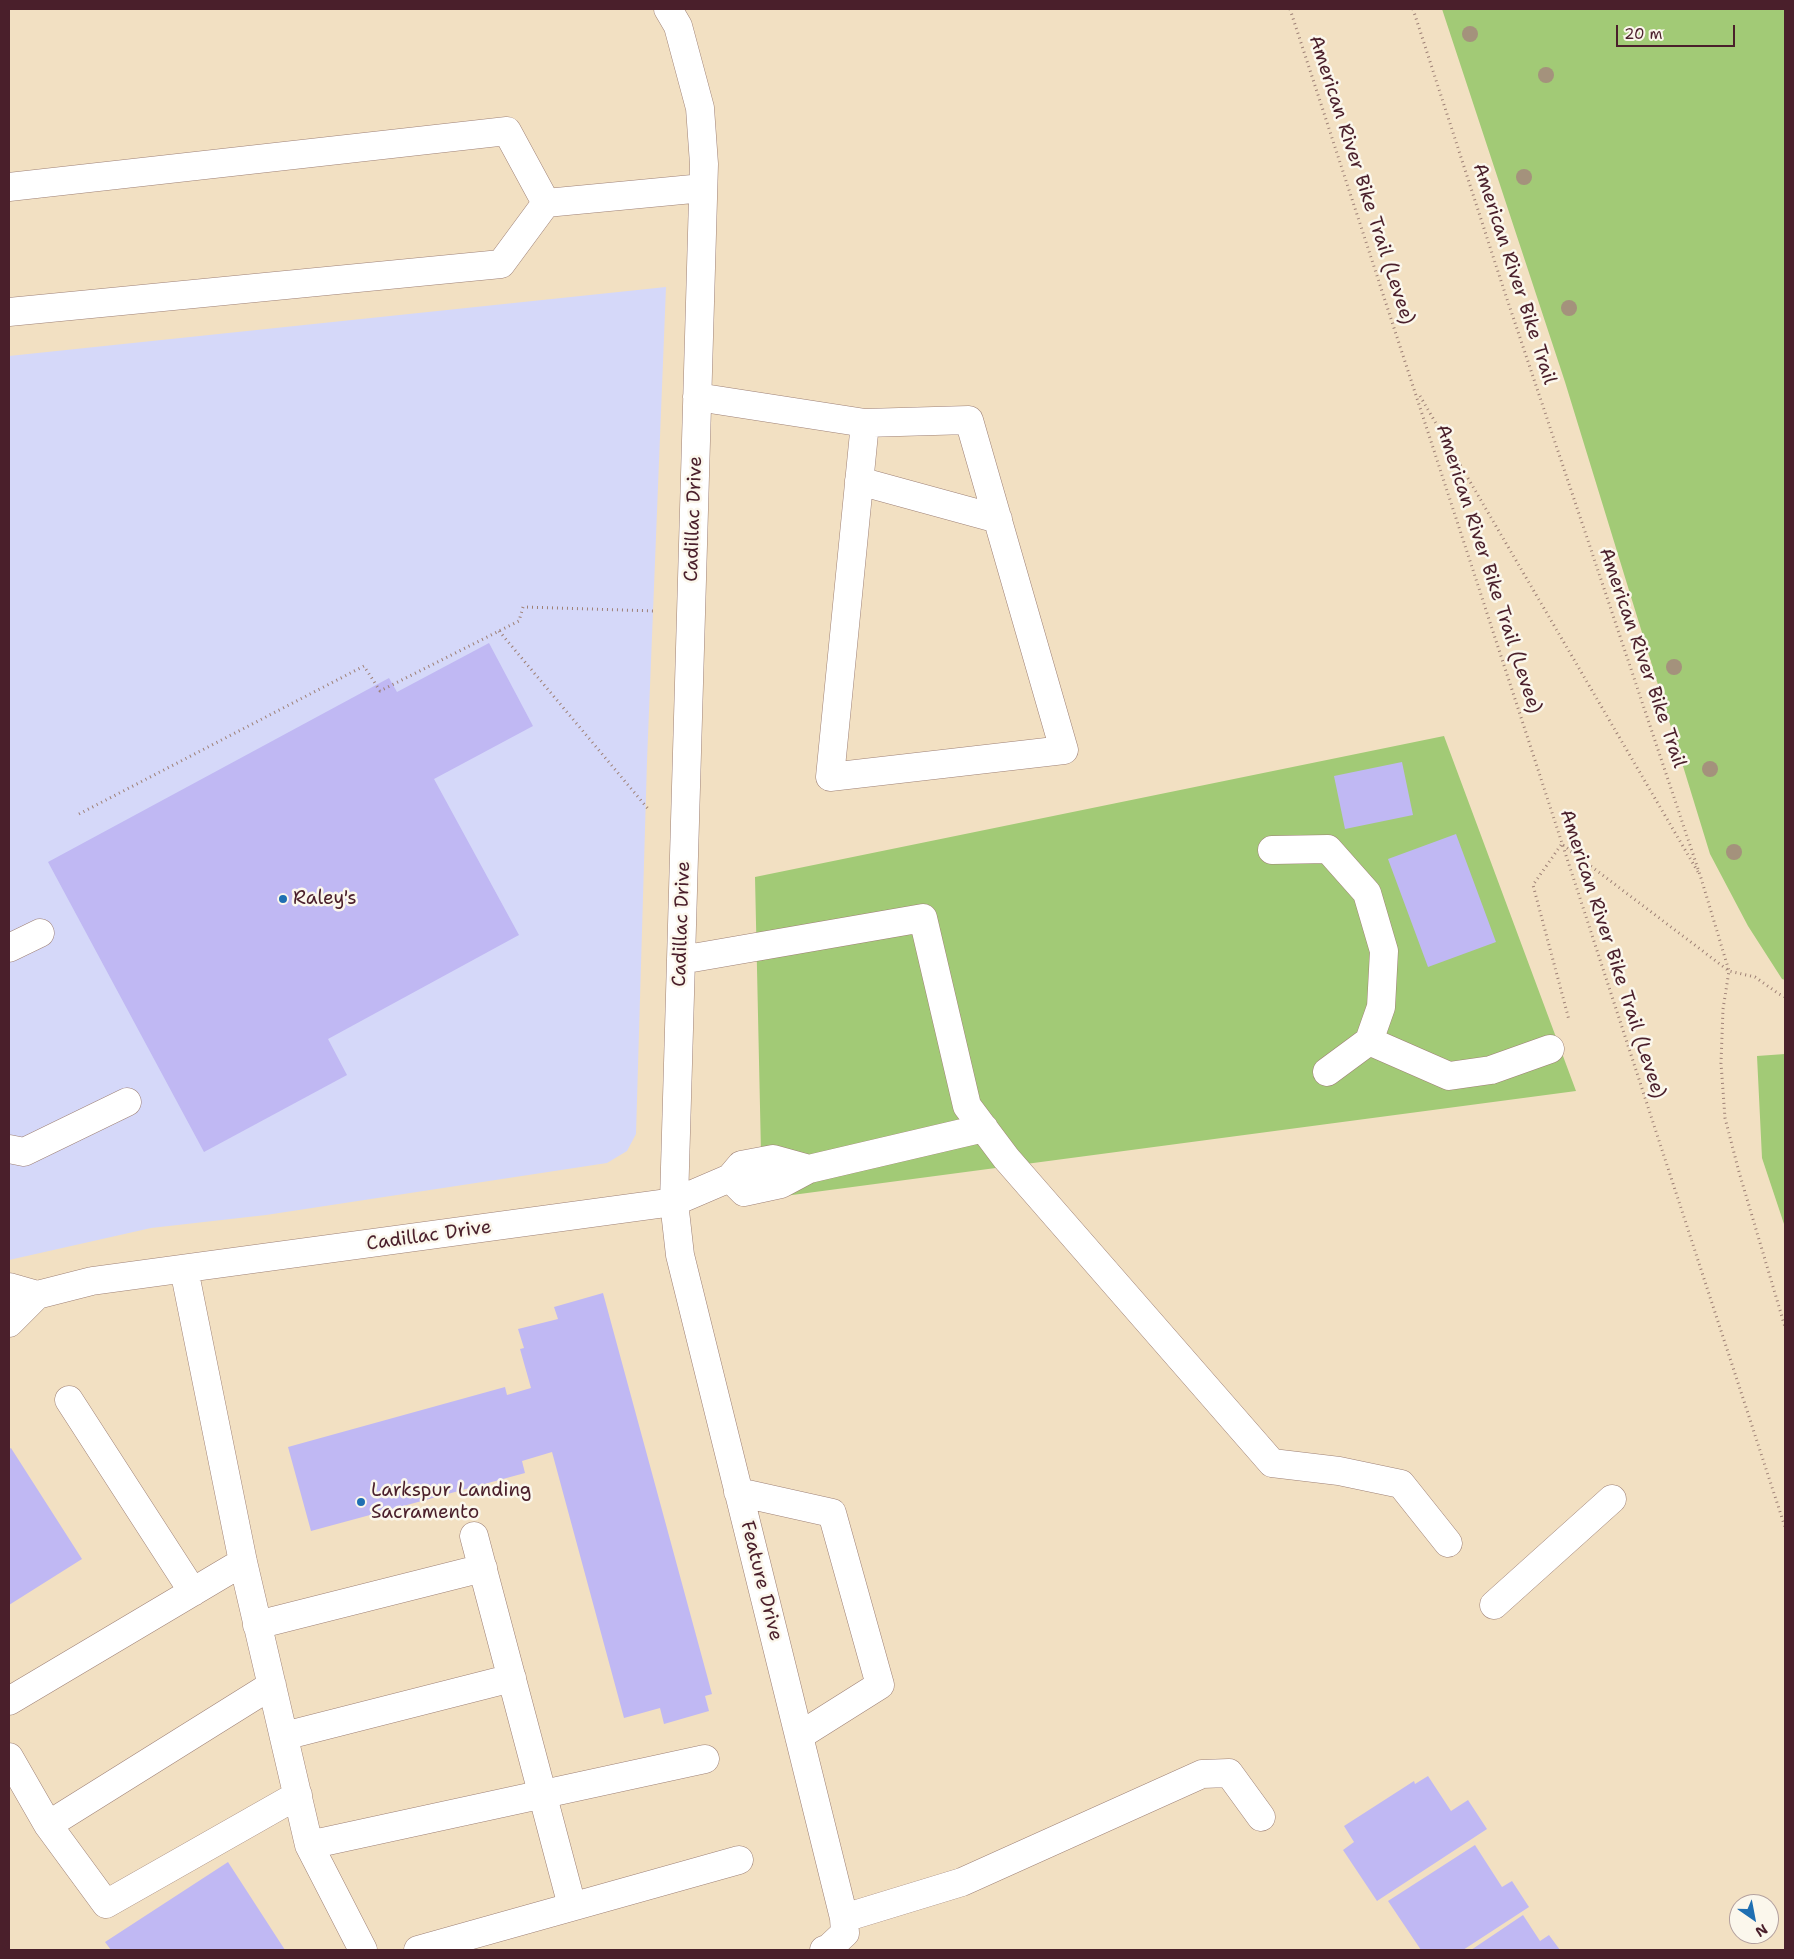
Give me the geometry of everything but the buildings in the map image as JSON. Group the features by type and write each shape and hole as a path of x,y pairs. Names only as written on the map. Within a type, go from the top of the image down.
{"street":[{"name":"Cadillac Drive","path":"9,1288 37,1295 92,1281 674,1202 704,164 700,108 678,26 668,9"},
{"path":"9,187 507,131 546,202"},
{"path":"9,312 501,264 546,202 703,188"},
{"path":"697,397 865,423 969,420 1064,750 830,777 865,423"},
{"path":"859,481 998,519"},
{"path":"1272,850 1328,850 1367,893 1384,951 1381,1007 1369,1041 1327,1072"},
{"path":"681,960 923,918 967,1106 1006,1158 1272,1463 1338,1471 1401,1484 1448,1543"},
{"path":"9,948 40,933"},
{"path":"1369,1041 1449,1076 1491,1070 1550,1049"},
{"path":"9,1148 24,1152 126,1102"},
{"path":"674,1202 730,1178 741,1165 774,1159 809,1169 984,1128"},
{"name":"Feature Drive","path":"674,1202 680,1255 844,1918 845,1933 829,1948 824,1950"},
{"path":"184,1269 242,1562 310,1845 363,1950"},
{"path":"9,1323 37,1295"},
{"path":"70,1400 193,1592"},
{"path":"738,1492 832,1513 880,1685 799,1736"},
{"path":"1494,1605 1612,1498"},
{"path":"474,1536 572,1906"},
{"path":"9,1702 242,1562"},
{"path":"257,1625 483,1568"},
{"path":"284,1736 512,1678"},
{"path":"48,1825 272,1686"},
{"path":"9,1756 48,1825 106,1904 298,1795"},
{"path":"310,1845 705,1759"},
{"path":"844,1918 962,1882 1202,1774 1229,1774 1261,1817"},
{"path":"418,1950 739,1860"}],"path":[{"name":"American River Bike Trail (Levee)","path":"1290,9 1416,389 1561,844 1785,1527"},
{"name":"American River Bike Trail","path":"1413,9 1505,294 1701,878 1729,971 1723,1008 1721,1063 1725,1118 1785,1327"},
{"name":"American River Bike Trail (Levee)","path":"1416,389 1701,878"},
{"path":"79,814 364,666 380,691 519,621 524,607 662,611"},
{"path":"499,631 653,814"},
{"path":"1550,1049 1570,1026 1533,885 1561,844 1729,971 1755,977 1785,996"}],"shaded area":[{"path":"666,287 647,761 636,1134 627,1151 607,1163 266,1215 151,1228 9,1260 9,356"}],"green space":[{"path":"1442,9 1785,9 1785,980 1782,979 1748,926 1710,854 1565,382"},
{"path":"1444,736 1576,1091 762,1199 755,877"},
{"path":"1785,1054 1785,1227 1762,1158 1757,1056"}],"place":[{"name":"Raley's","path":"283,899"},
{"name":"Larkspur Landing Sacramento","path":"361,1502"}]}
